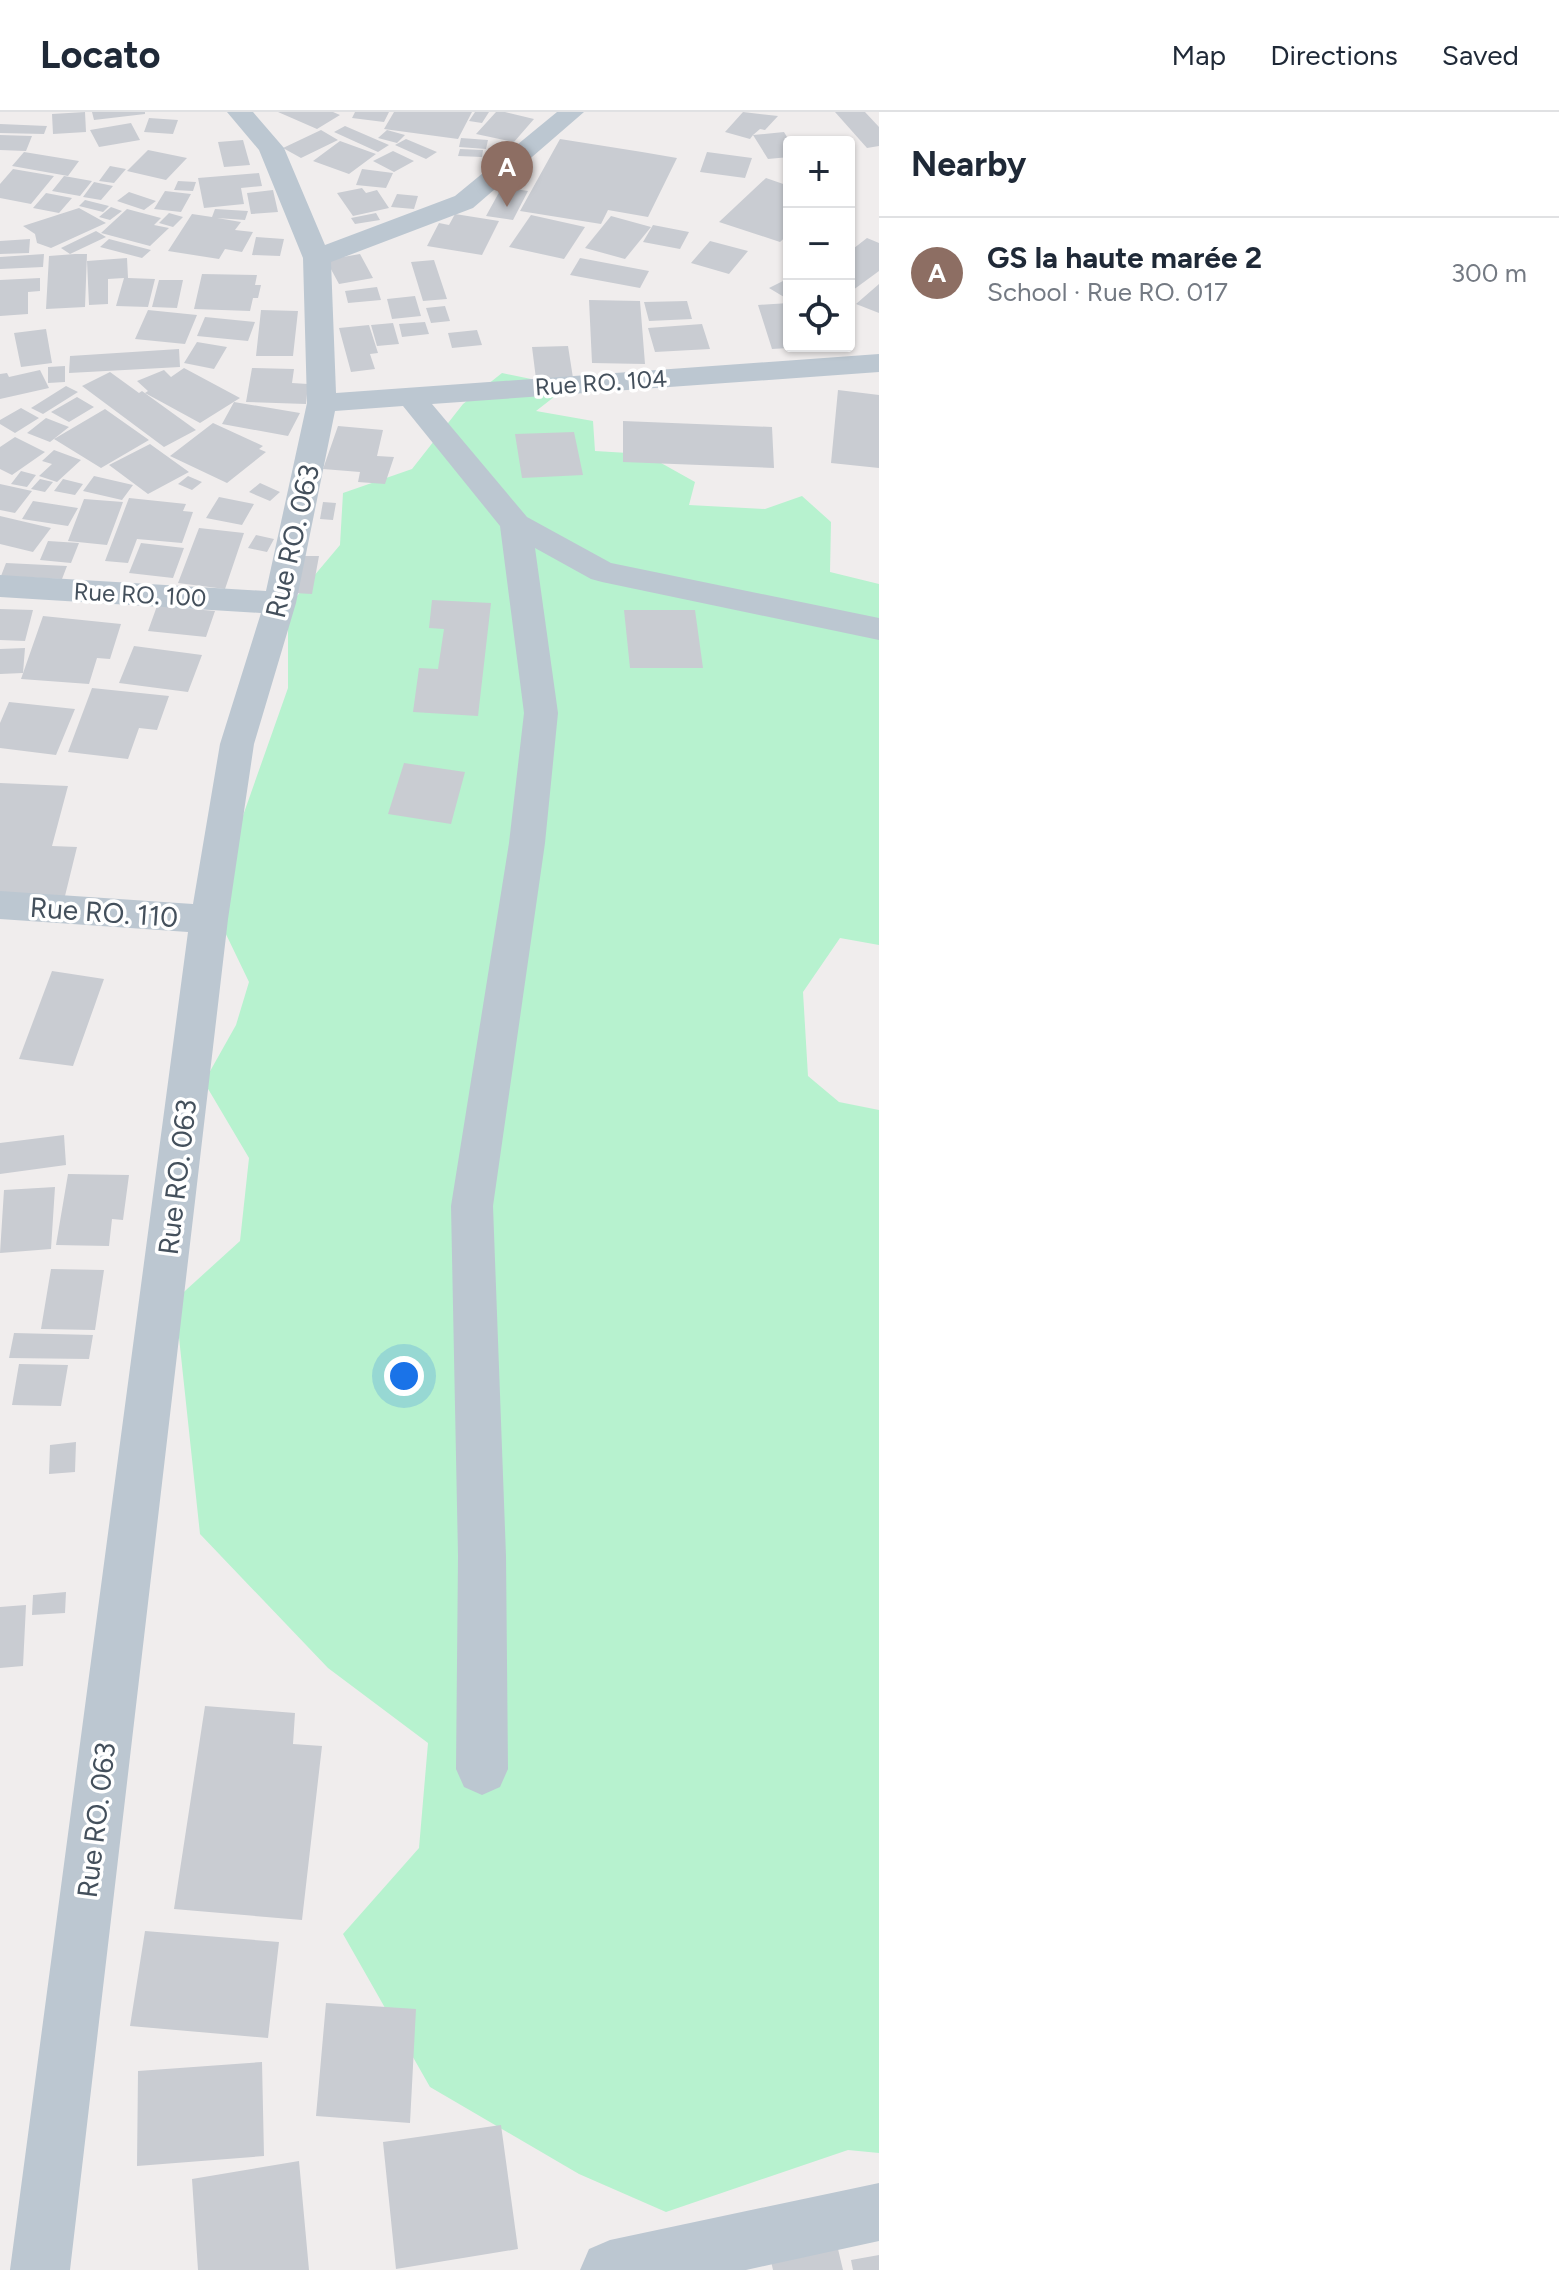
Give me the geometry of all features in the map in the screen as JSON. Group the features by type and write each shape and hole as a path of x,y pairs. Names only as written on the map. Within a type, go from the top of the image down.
{"street":[{"name":"Rue RO. 063","path":"40,2270 209,919 237,744 280,603 322,403 317,258 271,148 239,112"},
{"path":"317,258 464,202 572,112"},
{"name":"Rue RO. 104","path":"322,403 879,363"},
{"path":"411,397 516,524 602,572 879,629"},
{"path":"482,1769 482,1556 472,1206 527,843 541,713 516,524"},
{"name":"Rue RO. 100","path":"0,586 280,603"},
{"name":"Rue RO. 110","path":"0,905 209,919"},
{"path":"610,2270 879,2212"}],"green space":[{"path":"502,373 536,380 554,397 536,411 593,421 595,451 645,454 695,482 689,505 765,509 802,496 831,522 830,572 879,584 879,945 840,938 803,992 808,1076 839,1102 879,1110 879,2153 848,2150 666,2212 579,2174 430,2087 343,1934 419,1848 428,1743 328,1668 200,1534 175,1300 240,1241 249,1158 204,1082 236,1025 249,982 223,928 240,824 288,688 288,625 297,596 340,545 343,493 412,469 463,404"}],"building":[{"path":"85,112 86,132 53,134 52,114"},
{"path":"92,112 145,112 145,114 94,120"},
{"path":"278,112 333,112 340,115 317,129"},
{"path":"355,112 389,112 384,122 352,118"},
{"path":"394,112 472,112 458,139 384,129"},
{"path":"475,112 489,112 482,123 469,121"},
{"path":"496,112 534,119 514,142 476,134"},
{"path":"743,112 778,116 765,130 760,129 750,139 725,132"},
{"path":"835,112 865,112 879,127 879,146 867,148"},
{"path":"149,118 178,120 173,134 144,132"},
{"path":"131,123 140,140 99,147 90,130"},
{"path":"0,124 47,126 44,134 0,133"},
{"path":"345,126 389,145 378,152 334,132"},
{"path":"321,130 338,140 301,158 283,148"},
{"path":"387,130 405,135 397,143 378,138"},
{"path":"784,132 786,136 783,136 783,158 768,159 753,135"},
{"path":"0,135 32,136 26,151 0,150"},
{"path":"461,138 488,140 486,149 459,147"},
{"path":"406,139 437,152 426,159 395,145"},
{"path":"560,139 677,158 648,217 608,210 601,224 520,211"},
{"path":"243,140 250,165 224,167 218,142"},
{"path":"340,141 376,154 349,174 313,161"},
{"path":"460,149 483,150 482,157 458,156"},
{"path":"148,150 187,158 166,180 127,171"},
{"path":"393,151 414,161 394,172 373,161"},
{"path":"24,152 79,161 68,176 12,166"},
{"path":"707,152 752,158 745,178 700,172"},
{"path":"110,166 126,169 114,183 99,181"},
{"path":"13,169 54,176 31,204 0,198 0,184"},
{"path":"362,169 393,173 386,188 356,185"},
{"path":"259,173 262,186 241,188 244,204 204,208 198,178"},
{"path":"64,176 92,181 80,196 52,191"},
{"path":"766,178 783,184 783,239 780,242 719,222"},
{"path":"178,181 196,182 193,191 174,190"},
{"path":"94,182 113,186 101,200 83,197"},
{"path":"502,187 528,191 513,220 486,216"},
{"path":"362,188 366,193 377,190 389,208 353,216 337,193"},
{"path":"273,190 278,212 251,214 247,193"},
{"path":"165,191 191,194 181,212 154,209"},
{"path":"129,192 156,201 144,210 117,201"},
{"path":"46,193 72,198 59,213 33,208"},
{"path":"397,194 418,196 414,209 391,207"},
{"path":"85,200 109,206 103,212 79,206"},
{"path":"111,207 122,211 110,220 99,217"},
{"path":"79,208 106,223 51,248 37,243 35,234 23,226"},
{"path":"127,209 161,218 154,225 169,228 150,246 101,233"},
{"path":"215,209 248,211 245,220 217,218 241,222 235,230 253,232 242,252 225,249 219,259 168,251 192,214 212,217"},
{"path":"169,213 183,217 173,227 159,223"},
{"path":"376,213 380,220 355,224 351,218"},
{"path":"455,214 499,221 482,255 427,246 439,223 449,225"},
{"path":"531,215 585,227 564,259 509,247"},
{"path":"611,216 651,227 625,259 585,248"},
{"path":"653,225 689,232 680,249 643,242"},
{"path":"96,231 106,237 70,254 61,248"},
{"path":"256,237 284,239 280,256 252,255"},
{"path":"867,238 879,243 879,271 855,289 855,280 855,247"},
{"path":"30,239 29,253 0,254 0,241"},
{"path":"109,239 151,250 142,258 100,247"},
{"path":"710,241 748,251 729,274 691,263"},
{"path":"44,254 43,267 0,269 0,257"},
{"path":"87,254 85,307 46,309 49,256"},
{"path":"360,254 373,278 339,284 326,260"},
{"path":"127,258 128,278 155,279 148,307 116,306 124,278 108,279 108,304 89,305 87,261"},
{"path":"580,258 649,271 640,288 570,275"},
{"path":"434,260 447,299 423,301 411,262"},
{"path":"202,274 257,275 255,285 261,285 258,298 253,298 250,311 194,309"},
{"path":"40,278 40,291 28,292 28,314 0,316 0,280"},
{"path":"159,280 183,280 177,308 152,307"},
{"path":"783,281 783,296 769,288"},
{"path":"879,284 879,313 856,304"},
{"path":"377,287 381,300 348,303 345,291"},
{"path":"415,296 421,316 392,319 387,299"},
{"path":"589,300 640,301 645,364 592,363"},
{"path":"687,301 692,319 649,321 644,302"},
{"path":"783,303 783,348 772,349 758,305"},
{"path":"445,306 450,321 431,323 426,308"},
{"path":"148,310 197,315 185,344 135,339"},
{"path":"261,310 298,311 293,356 256,356"},
{"path":"205,317 255,322 248,341 197,336"},
{"path":"425,322 429,334 402,337 399,324"},
{"path":"393,323 399,344 377,346 371,325"},
{"path":"702,324 710,349 655,352 648,328"},
{"path":"369,325 378,353 370,354 375,369 351,372 339,328"},
{"path":"46,329 52,363 21,367 14,333"},
{"path":"477,330 482,345 452,348 448,333"},
{"path":"197,342 227,347 214,369 184,363"},
{"path":"568,346 573,378 536,379 532,347"},
{"path":"179,349 180,367 69,373 70,356"},
{"path":"65,366 65,382 48,383 48,367"},
{"path":"184,368 240,398 200,423 145,393 148,391 137,381 164,370 171,377"},
{"path":"252,368 294,369 292,383 308,384 306,404 246,402"},
{"path":"40,370 49,388 0,399 0,374 7,373 9,377"},
{"path":"110,372 196,430 164,447 82,386"},
{"path":"66,386 78,392 43,414 31,408"},
{"path":"838,390 879,395 879,468 831,463"},
{"path":"77,397 94,407 69,422 51,412"},
{"path":"234,402 300,413 288,436 222,424"},
{"path":"21,408 39,418 15,433 0,424 0,420"},
{"path":"105,409 149,440 101,468 54,439"},
{"path":"46,418 69,427 50,442 27,433"},
{"path":"623,421 772,427 774,468 623,462"},
{"path":"213,423 263,446 259,449 266,452 227,483 170,456"},
{"path":"338,426 383,430 377,456 394,457 385,484 358,482 360,472 323,469"},
{"path":"574,432 583,475 522,478 515,434"},
{"path":"15,437 45,452 12,475 0,469 0,447"},
{"path":"150,444 189,472 148,494 109,465"},
{"path":"54,450 81,460 57,482 39,476 52,464 42,461"},
{"path":"21,471 36,475 27,487 11,484"},
{"path":"94,476 133,485 122,500 83,491"},
{"path":"188,476 202,482 192,490 178,484"},
{"path":"40,479 53,482 45,492 31,489"},
{"path":"63,479 83,484 75,495 54,491"},
{"path":"260,483 280,492 270,501 249,492"},
{"path":"0,484 32,491 15,513 0,510"},
{"path":"219,497 254,504 242,525 206,518"},
{"path":"129,498 186,504 183,511 193,512 182,543 137,539 128,563 105,561"},
{"path":"84,499 123,502 107,545 68,541"},
{"path":"33,501 78,508 68,526 22,519"},
{"path":"323,502 336,503 333,520 320,519"},
{"path":"0,516 51,528 33,552 0,544"},
{"path":"199,528 244,533 225,589 178,583"},
{"path":"256,535 274,539 267,552 248,548"},
{"path":"48,541 79,543 71,563 40,560"},
{"path":"141,543 184,548 173,578 129,573"},
{"path":"300,556 319,556 312,594 294,593"},
{"path":"6,563 67,566 62,579 1,576"},
{"path":"432,600 491,603 478,716 413,712 419,668 438,669 444,629 429,628"},
{"path":"157,606 215,611 206,637 148,631"},
{"path":"0,609 33,610 25,641 0,640"},
{"path":"624,610 695,610 703,668 630,668"},
{"path":"43,616 121,624 110,659 97,658 89,684 21,679"},
{"path":"134,646 202,655 188,692 119,683"},
{"path":"25,648 23,673 0,674 0,649"},
{"path":"92,688 169,696 157,730 139,728 128,759 68,752"},
{"path":"9,702 75,709 56,755 0,748 0,723"},
{"path":"404,763 465,772 451,824 388,814"},
{"path":"0,783 68,786 52,846 77,847 64,900 0,897"},
{"path":"52,971 104,979 73,1066 19,1059"},
{"path":"64,1135 66,1165 0,1174 0,1143"},
{"path":"68,1174 129,1175 123,1220 112,1219 109,1246 56,1245"},
{"path":"55,1187 51,1249 0,1253 4,1190"},
{"path":"51,1269 104,1270 95,1330 41,1329"},
{"path":"14,1333 93,1335 89,1359 9,1358"},
{"path":"19,1364 68,1365 61,1406 12,1405"},
{"path":"76,1442 75,1472 49,1474 50,1445"},
{"path":"66,1592 65,1613 32,1615 33,1595"},
{"path":"26,1605 23,1666 0,1668 0,1607"},
{"path":"205,1706 295,1713 293,1744 322,1746 302,1920 174,1909"},
{"path":"145,1931 279,1942 268,2038 130,2026"},
{"path":"326,2003 416,2009 410,2123 316,2116"},
{"path":"262,2062 264,2156 137,2166 138,2071"},
{"path":"501,2125 518,2249 396,2269 383,2142"},
{"path":"299,2161 309,2270 198,2270 192,2179"},
{"path":"838,2249 843,2270 773,2270 771,2261"},
{"path":"879,2255 879,2270 853,2270 851,2260"}],"place":[{"name":"GS la haute marée 2","path":"507,207"}]}
